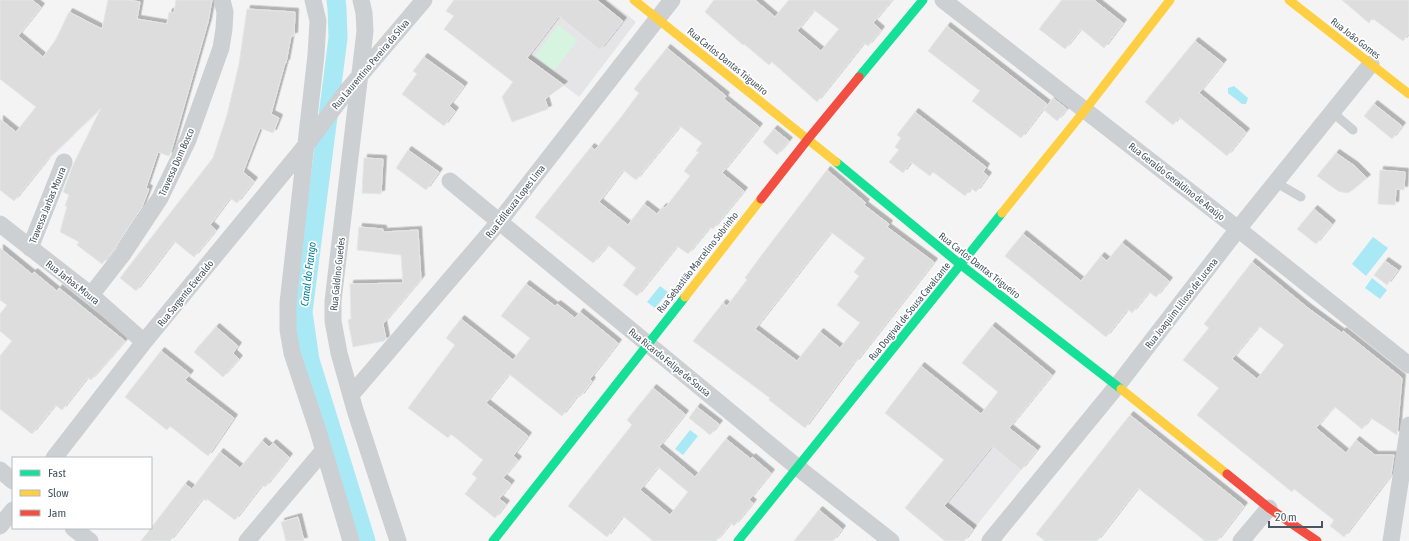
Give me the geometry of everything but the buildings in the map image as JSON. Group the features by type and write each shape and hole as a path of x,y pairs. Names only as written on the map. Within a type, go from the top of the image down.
{"street":[{"path":"313,0 318,21 317,42 307,144 288,303 288,330 292,354 318,431 351,541"},
{"name":"Rua Galdino Guedes","path":"361,0 364,13 365,31 333,301 333,321 335,336 351,395 398,541"},
{"name":"Rua Laurentino Pereira da Silva","path":"317,129 346,92 424,0"},
{"name":"Rua Carlos Dantas Trigueiro","path":"634,0 808,139 961,265 1117,386 1269,508 1317,541"},
{"name":"Rua Edileuza Lopes Lima","path":"351,395 500,222 672,0"},
{"name":"Rua Sebastião Marcelino Sobrinho","path":"493,541 808,139 923,0"},
{"name":"Rua Geraldo Geraldino de Araújo","path":"943,0 1238,228 1409,365"},
{"name":"Rua Dorgival de Sousa Cavalcante","path":"738,541 1085,110 1170,0"},
{"name":"Rua João Gomes","path":"1289,0 1409,94"},
{"name":"Travessa Dom Bosco","path":"90,294 123,254 163,191 188,140 220,48 224,29 223,6"},
{"name":"Rua Joaquim Lilioso de Lucena","path":"990,541 1117,386 1238,228 1370,64"},
{"name":"Rua Sargento Everaldo","path":"55,457 144,342 307,144 317,129"},
{"name":"Travessa Jarbas Moura","path":"30,248 64,162"},
{"name":"Rua Ricardo Felipe de Sousa","path":"450,181 797,467 891,541"},
{"name":"Rua Jarbas Moura","path":"0,224 90,294 144,342"},
{"path":"1391,541 1409,425"},
{"path":"248,541 323,451"},
{"path":"0,470 12,480"},
{"path":"1241,541 1269,508"},
{"path":"0,526 12,511"},
{"path":"74,529 90,541"}],"lane":[{"path":"1331,111 1354,130"},
{"path":"1275,182 1301,197"}],"shaded area":[{"path":"550,0 608,0 636,22 579,97 514,47"},
{"path":"985,408 1037,450 964,541 945,541 905,508"}],"green space":[{"path":"558,25 578,40 554,71 535,56"}],"water":[{"path":"1234,86 1248,98 1246,104 1242,104 1228,93 1228,88"},
{"path":"1373,237 1388,248 1366,276 1352,264"},
{"path":"1372,278 1387,290 1380,299 1365,288"},
{"path":"660,286 668,292 655,308 647,302"},
{"path":"690,430 698,436 683,455 675,449"}],"waterway":[{"name":"Canal do Frango","path":"336,0 338,38 303,312 310,360 366,541"}],"traffic: fast":[{"path":"859,77 923,0"},
{"path":"836,162 961,265 1121,389"},
{"path":"738,541 1002,213"},
{"path":"493,541 685,297"}],"traffic: slow":[{"path":"634,0 836,162"},
{"path":"1002,213 1085,110 1170,0"},
{"path":"1289,0 1409,94"},
{"path":"685,297 761,199"},
{"path":"1121,389 1227,474"}],"traffic: jam":[{"path":"761,199 859,77"},
{"path":"1227,474 1269,508 1317,541"}]}
